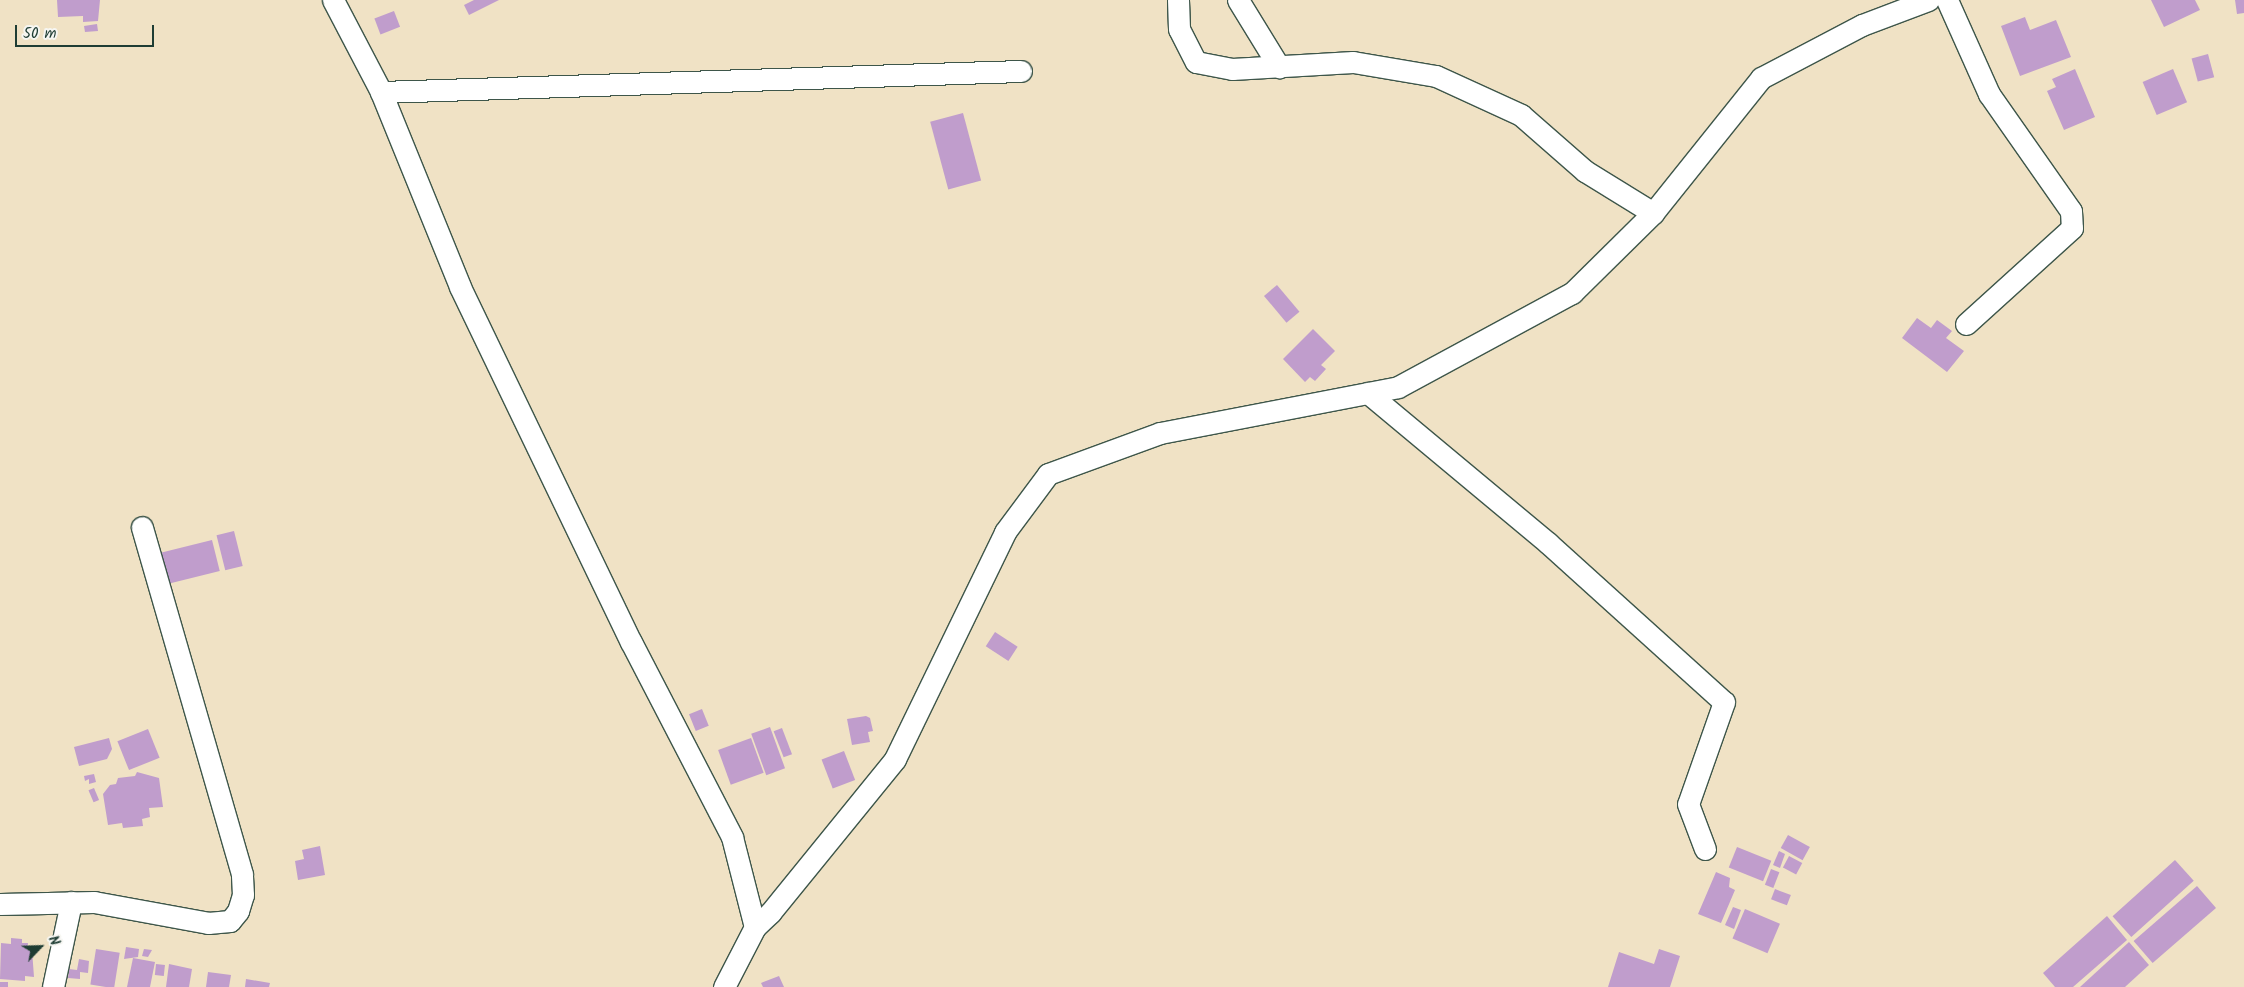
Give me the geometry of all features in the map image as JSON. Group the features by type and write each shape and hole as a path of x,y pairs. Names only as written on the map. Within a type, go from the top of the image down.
{"street":[{"path":"333,0 381,92 460,286 631,642 732,837 754,927"},
{"path":"1178,0 1179,29 1196,62 1232,69 1353,62 1436,76 1521,115 1585,171 1653,213"},
{"path":"1238,0 1279,67"},
{"path":"724,987 754,927 770,913 895,759 1006,532 1048,474 1160,433 1398,387 1572,293 1653,213 1761,78 1862,24 1928,0"},
{"path":"1947,0 1989,94 2071,212 2072,228 1966,324"},
{"path":"381,92 1021,71"},
{"path":"1368,393 1548,543 1724,702 1688,804 1705,849"},
{"path":"0,904 94,902 208,923 230,921 238,911 244,896 242,874 142,527"},
{"path":"52,987 72,902"}],"building":[{"path":"57,0 100,0 98,21 83,22 83,16 58,17"},
{"path":"474,0 499,0 469,15 464,5"},
{"path":"2151,0 2195,0 2200,10 2164,27"},
{"path":"2235,0 2244,0 2244,13 2237,14"},
{"path":"394,11 400,27 380,34 374,19"},
{"path":"2025,17 2030,30 2056,20 2071,57 2020,76 2001,26"},
{"path":"97,24 98,31 85,32 84,26"},
{"path":"2208,54 2214,77 2198,82 2192,58"},
{"path":"2075,69 2095,117 2064,130 2047,91 2056,87 2052,79"},
{"path":"2173,69 2187,102 2157,115 2143,82"},
{"path":"963,113 981,181 948,189 930,122"},
{"path":"1277,285 1299,312 1286,323 1264,296"},
{"path":"1917,318 1931,328 1937,320 1952,331 1946,338 1964,351 1947,372 1902,338"},
{"path":"1313,329 1335,351 1321,365 1326,369 1315,381 1310,377 1305,382 1283,359"},
{"path":"234,531 243,566 225,570 217,535"},
{"path":"212,540 220,571 165,585 158,554"},
{"path":"995,632 1018,647 1008,661 986,646"},
{"path":"702,709 709,726 696,731 689,714"},
{"path":"866,716 870,718 873,731 868,732 870,742 852,745 847,719"},
{"path":"770,727 785,768 766,775 751,734"},
{"path":"782,728 792,754 784,757 774,731"},
{"path":"148,729 160,758 129,770 117,741"},
{"path":"109,738 112,749 107,759 79,766 74,747"},
{"path":"751,738 764,773 731,785 718,750"},
{"path":"844,751 855,780 833,789 822,760"},
{"path":"137,772 159,778 163,807 149,808 150,817 142,819 143,826 123,828 122,823 108,825 103,794 110,785 116,784 118,778 135,776"},
{"path":"94,774 96,782 89,784 89,779 85,781 84,776"},
{"path":"94,788 99,800 94,802 88,790"},
{"path":"1788,835 1810,847 1803,860 1781,848"},
{"path":"320,846 325,875 298,880 295,861 304,859 302,850"},
{"path":"1737,847 1771,861 1763,881 1729,867"},
{"path":"1779,851 1785,854 1780,868 1773,865"},
{"path":"1789,856 1802,863 1796,875 1783,867"},
{"path":"2175,860 2194,881 2131,937 2113,916"},
{"path":"1771,869 1779,872 1773,888 1765,885"},
{"path":"1716,872 1730,878 1729,887 1735,890 1721,923 1698,914"},
{"path":"2197,886 2216,908 2153,963 2134,941"},
{"path":"1775,889 1791,895 1787,905 1771,899"},
{"path":"1733,907 1741,910 1734,929 1725,925"},
{"path":"1745,909 1780,924 1767,953 1732,938"},
{"path":"2107,916 2127,940 2073,987 2055,987 2043,973"},
{"path":"11,938 22,939 22,943 28,943 27,950 32,950 34,977 25,976 25,981 0,979 1,943 11,944"},
{"path":"2129,942 2149,965 2125,987 2080,987"},
{"path":"126,947 139,949 138,957 124,959"},
{"path":"96,949 120,953 114,987 90,985"},
{"path":"144,949 152,950 148,957 142,956"},
{"path":"1659,949 1680,956 1670,987 1608,987 1619,952 1654,964"},
{"path":"133,958 155,962 150,987 127,987"},
{"path":"79,959 89,961 88,973 80,972 80,979 68,978 69,969 77,970"},
{"path":"156,964 165,965 164,976 155,975"},
{"path":"169,964 192,969 189,987 166,987"},
{"path":"208,972 231,975 229,987 206,987"},
{"path":"779,976 784,987 763,987 761,983"},
{"path":"246,979 270,983 269,987 245,987"},
{"path":"0,982 8,982 8,987 0,987"}]}
